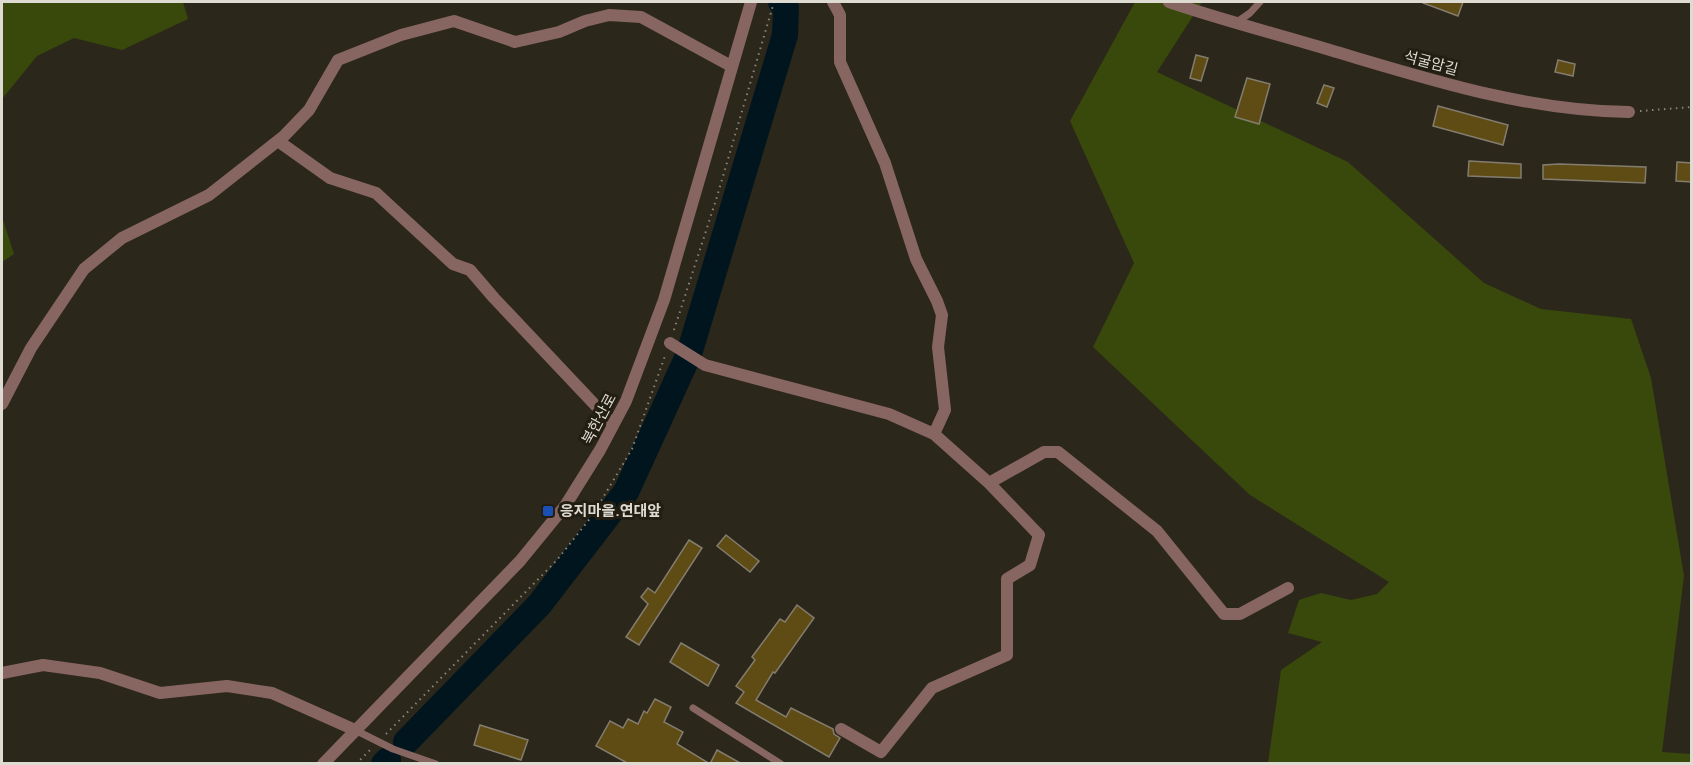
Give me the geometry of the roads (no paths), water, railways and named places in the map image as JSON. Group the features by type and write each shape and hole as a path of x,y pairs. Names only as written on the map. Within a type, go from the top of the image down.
{"street":[{"name":"북한산로","path":"323,764 548,528 566,506 626,401 664,300 750,2"},
{"path":"833,2 840,15 840,62 885,163 916,259 942,315 938,347 945,410 934,434"},
{"name":"석굴암길","path":"1169,2 1460,87 1533,104 1601,112 1629,112"},
{"path":"2,404 31,348 84,269 122,238 209,195 278,141 309,110 338,60 401,35 454,21 515,42 559,32 585,21 609,15 641,17 731,66"},
{"path":"278,141 330,178 375,193 453,264 470,270 613,424"},
{"path":"670,344 705,364 889,414 934,434 989,483 1039,535 1030,565 1007,579 1007,655 932,688 881,752 841,729"},
{"path":"989,483 1044,452 1058,452 1157,531 1224,614 1240,614 1288,588"},
{"path":"2,673 44,665 100,672 160,693 227,686 272,693 355,730"}],"lane":[{"path":"1237,22 1260,2"},
{"path":"693,708 781,764"},
{"path":"355,730 393,749 435,764"}],"waterway":[{"path":"406,742 539,605 626,492 689,354 785,35 786,8 781,2"},
{"path":"384,764 388,760"}],"place":[{"name":"응지마을.연대앞","path":"548,511"}]}
